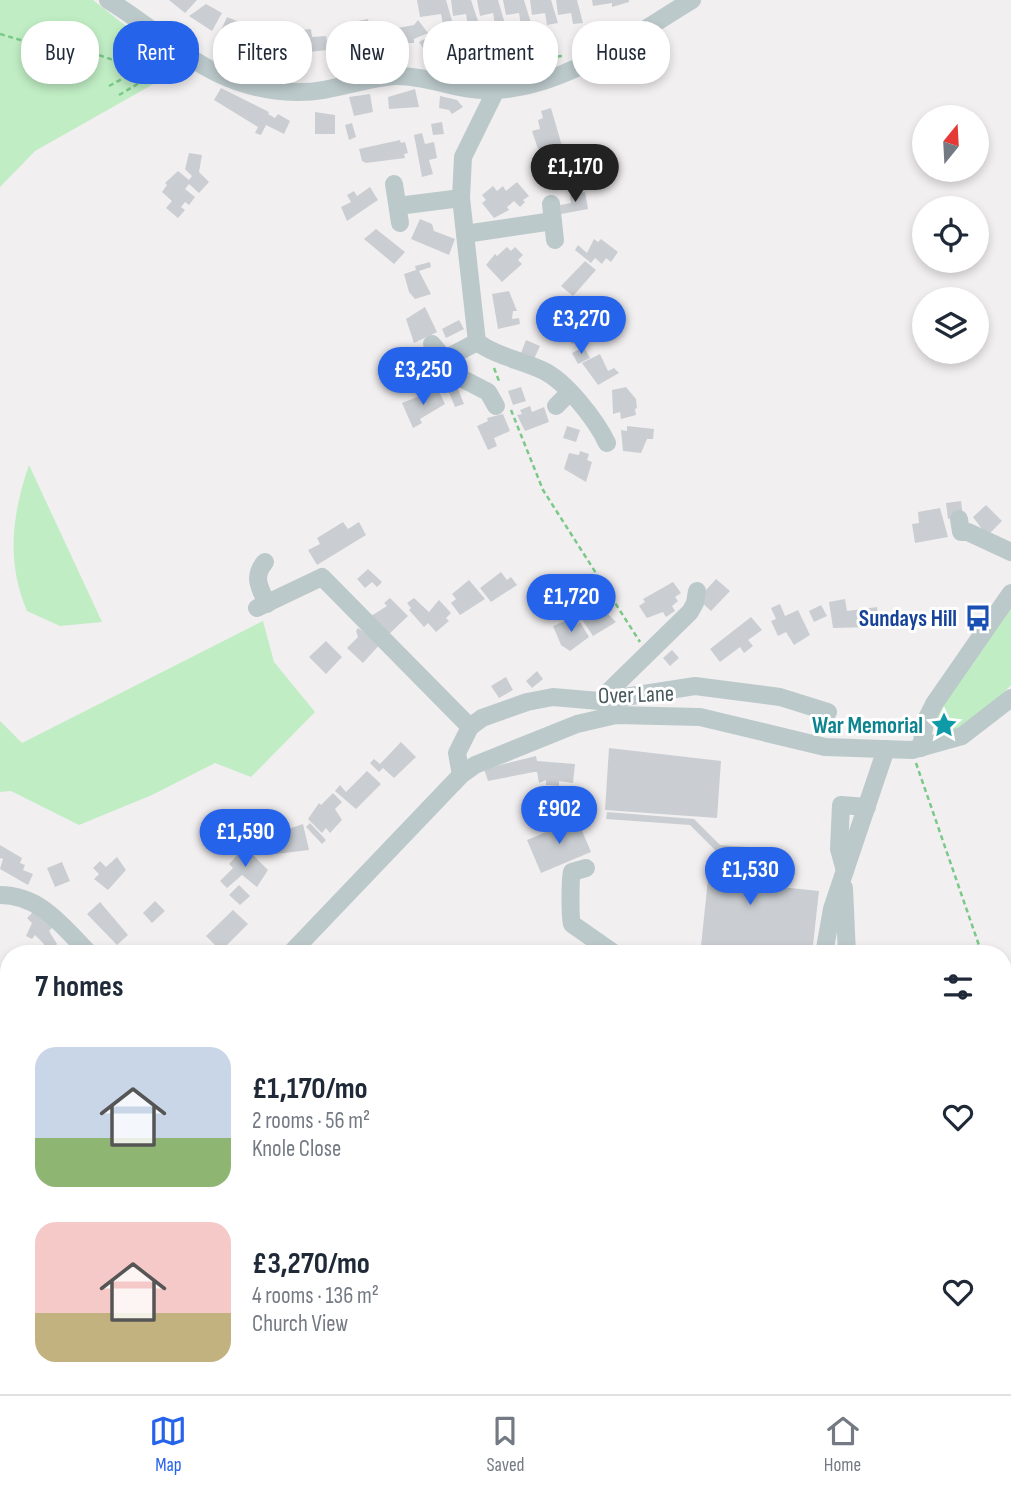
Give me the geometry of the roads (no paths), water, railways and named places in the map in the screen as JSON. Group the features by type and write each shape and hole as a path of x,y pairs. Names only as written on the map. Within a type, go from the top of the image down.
{"street":[{"path":"108,0 176,50 223,76 297,92 395,76 415,77 444,86 496,90 550,80 605,52 692,0"},
{"path":"496,90 463,158 461,198 477,342 488,350 545,372 568,401 598,423 607,443"},
{"path":"394,184 399,214 461,198"},
{"path":"465,234 552,212 555,240"},
{"path":"443,360 477,342"},
{"path":"432,344 459,377 488,392 502,406"},
{"path":"959,519 961,532 1011,552"},
{"path":"265,562 257,571 262,606 321,578 470,727"},
{"path":"597,709 690,612 697,591"},
{"path":"916,748 934,704 1011,593"},
{"path":"461,775 457,753 470,727 482,718 527,702 553,697 597,709 695,686 780,697 828,712"},
{"name":"Over Lane","path":"299,945 461,775 475,765 597,709 700,718 806,743 886,750 916,748 962,736 1011,698"},
{"path":"826,945 832,909 886,750"},
{"path":"847,945 844,874 839,849 841,804 867,807"},
{"path":"586,867 572,872 573,901 570,918 572,923 603,945"},
{"path":"0,895 24,896 48,910 81,945"}],"place":[{"name":"Sundays Hill","path":"978,618"},
{"name":"War Memorial","path":"944,725"}]}
